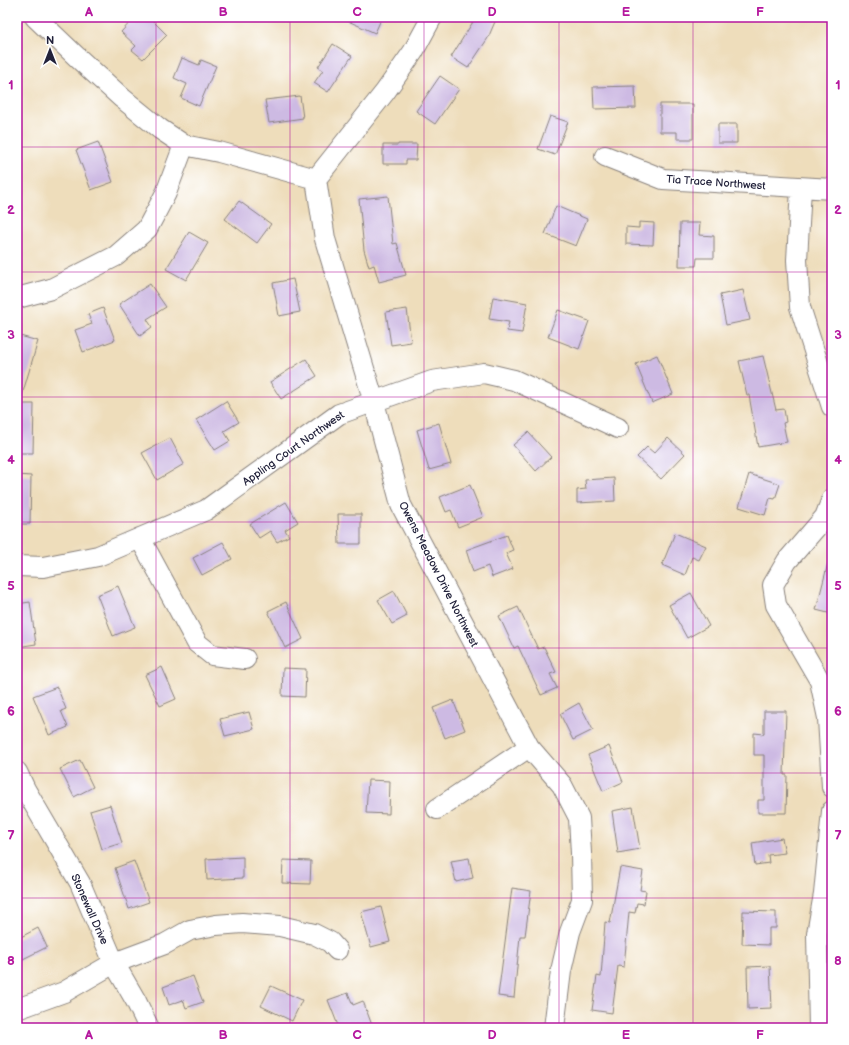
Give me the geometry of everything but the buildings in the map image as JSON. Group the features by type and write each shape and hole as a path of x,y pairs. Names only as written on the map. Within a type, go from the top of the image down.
{"street":[{"path":"35,17 122,98 160,129 184,145 219,152 316,178 385,92 413,52 432,17"},
{"path":"17,298 51,289 116,256 147,229 166,193 184,145"},
{"name":"Tia Trace Northwest","path":"605,156 663,180 832,189"},
{"name":"Owens Meadow Drive Northwest","path":"316,178 325,239 374,402 401,505 529,747 562,785 579,818 582,900 570,932 561,971 554,1028"},
{"path":"801,188 797,260 800,307 832,407"},
{"name":"Appling Court Northwest","path":"17,566 43,567 98,556 206,510 339,414 432,381 484,373 514,380 618,428"},
{"path":"832,499 825,517 787,561 773,585 776,605 820,682 828,718 832,787"},
{"path":"140,538 197,643 212,655 245,659"},
{"path":"437,809 529,747"},
{"name":"Stonewall Drive","path":"17,772 25,789 80,883 114,963 136,1001 149,1028"},
{"path":"819,1028 817,934 824,894 832,811"},
{"path":"17,1009 64,992 114,963 165,944 190,930 216,925 242,923 280,926 314,934 330,942 337,950"}]}
